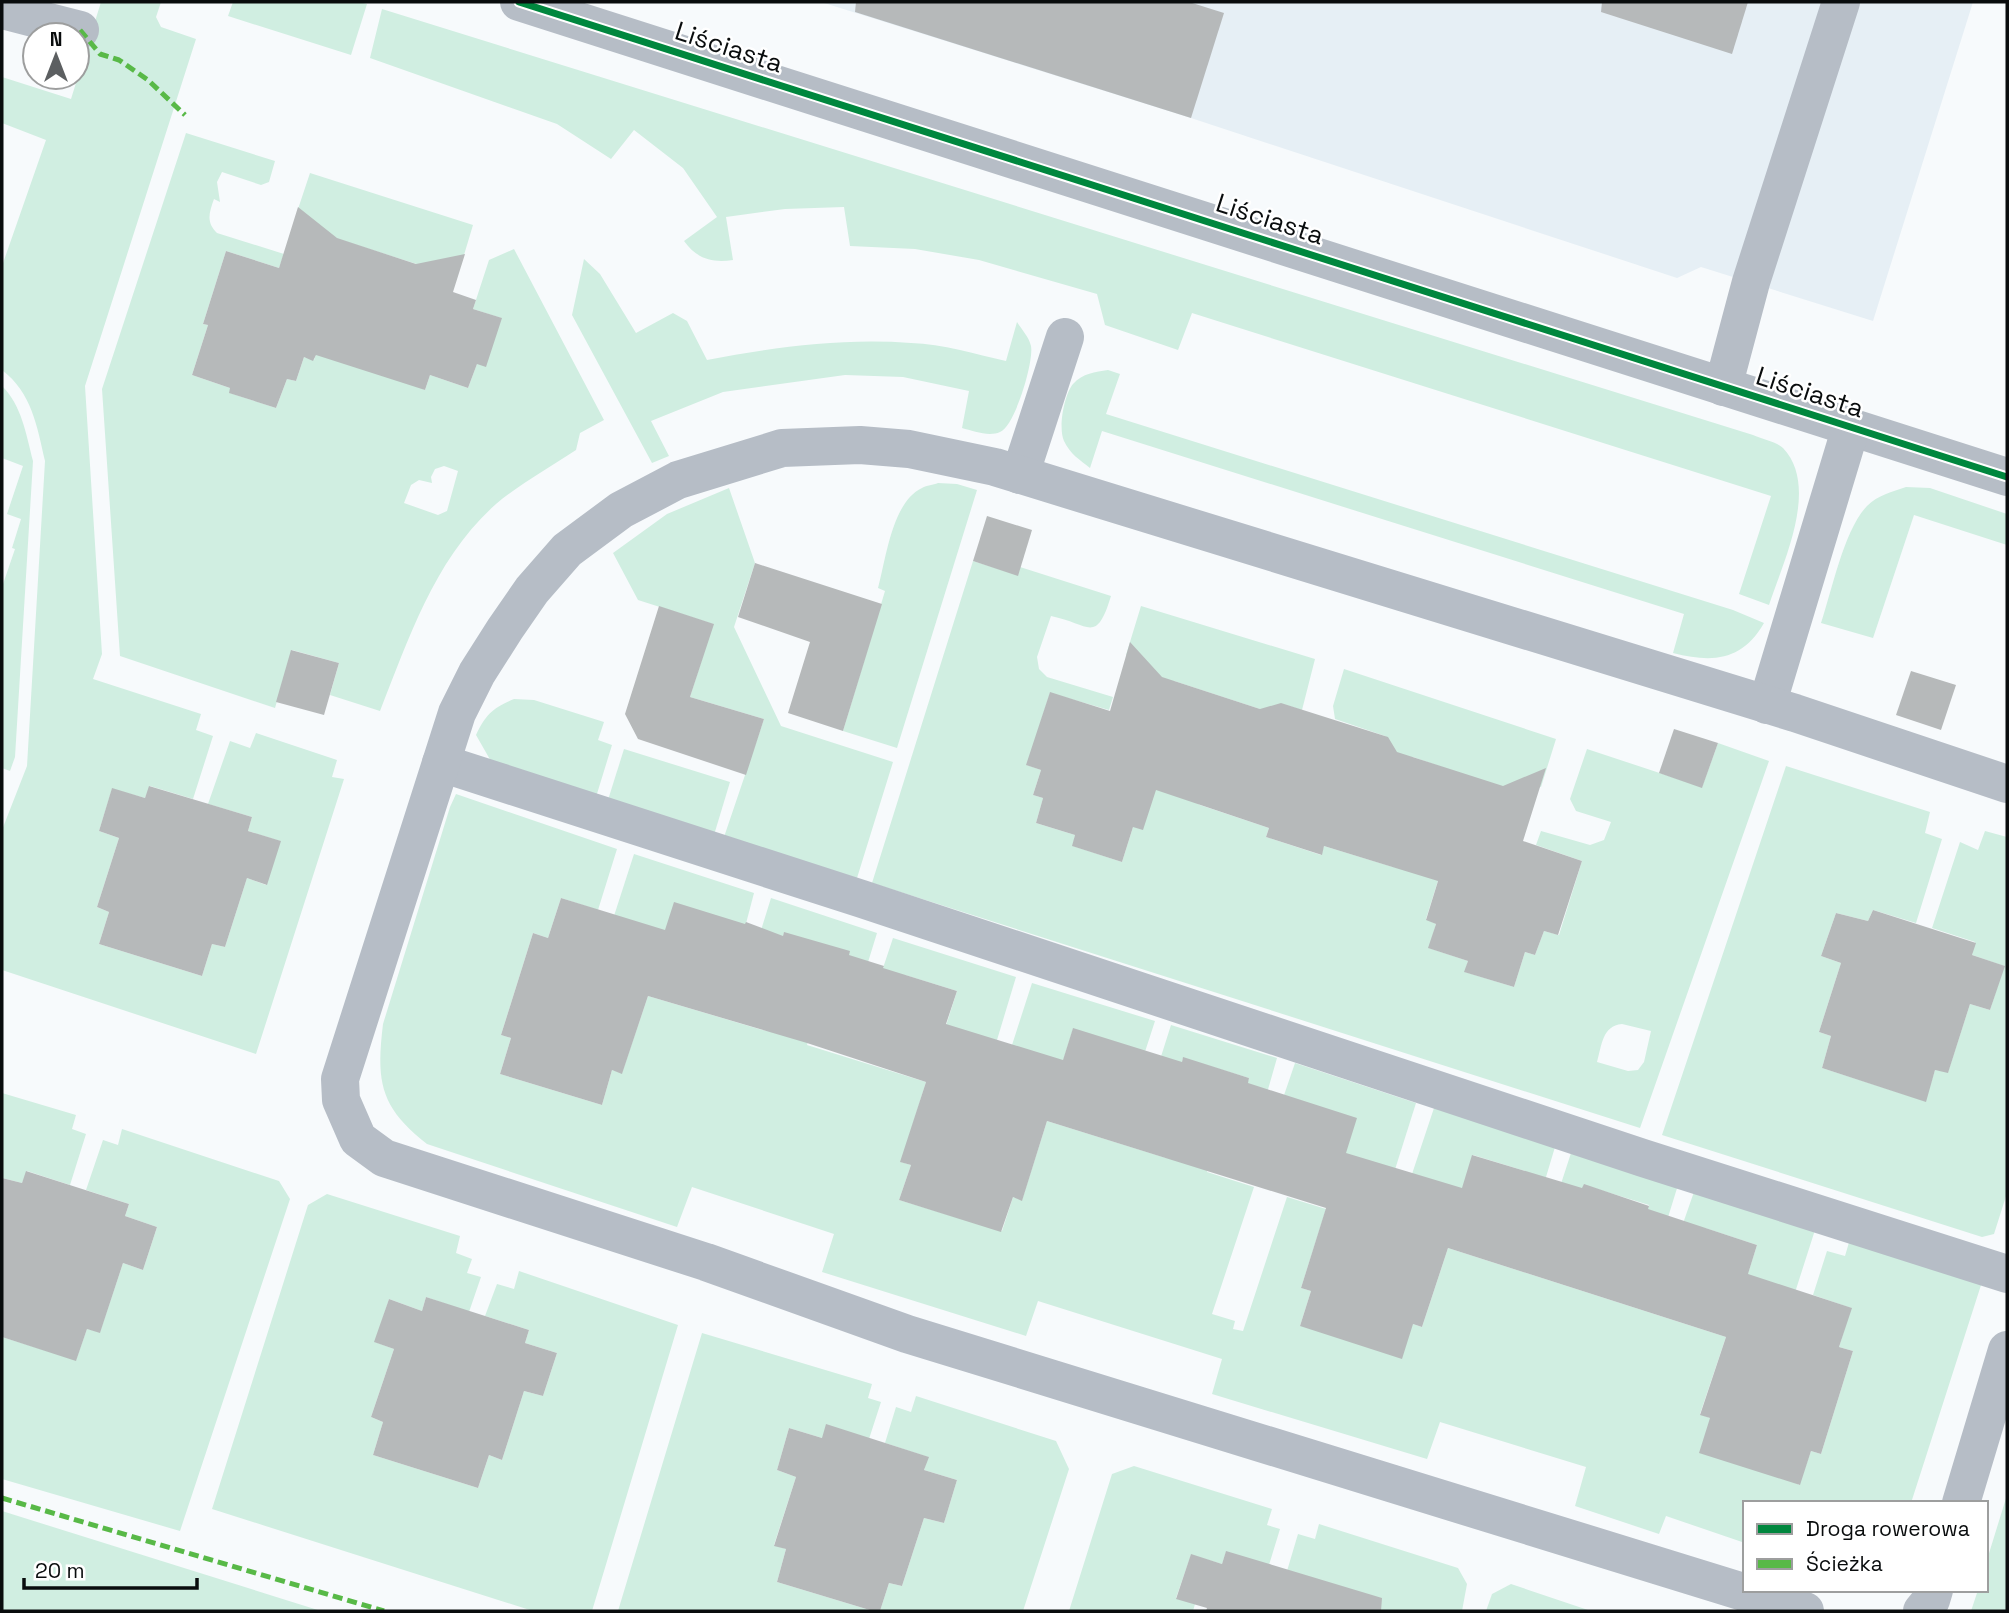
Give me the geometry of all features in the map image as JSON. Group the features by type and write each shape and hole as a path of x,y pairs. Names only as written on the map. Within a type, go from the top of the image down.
{"street":[{"name":"Liściasta","path":"519,2 2007,477"},
{"path":"1723,387 1751,282 1841,2"},
{"path":"2,10 45,21"},
{"path":"1020,475 1065,337"},
{"path":"1767,705 1851,427"},
{"path":"1743,1592 907,1334 706,1262 384,1158 358,1139 341,1100 340,1079 457,713 477,673 532,590 567,550 621,510 678,480 782,449 860,445 909,449 995,467 1767,705 2007,784"},
{"path":"441,764 849,895 1643,1158 2007,1274"},
{"path":"1962,1501 2007,1350"},
{"path":"1743,1592 1805,1611"},
{"path":"1922,1611 1933,1592"}],"shaded area":[{"path":"821,2 1973,2 1873,321 1701,267 1677,278 1191,118"}],"green space":[{"path":"101,2 161,2 156,17 161,27 196,39 85,386 102,654 93,679 201,714 196,730 213,736 193,799 150,786 145,798 112,789 99,831 119,838 97,907 109,912 99,944 202,976 212,944 225,947 247,878 266,885 280,841 248,831 252,817 208,804 230,741 250,748 256,733 337,760 332,777 344,779 256,1054 2,970 2,830 27,766 45,461 36,423 27,400 2,370 2,266 46,140 2,123 2,77 21,83 21,91 46,91 71,99 73,91 91,91 91,34"},
{"path":"233,2 367,4 351,55 228,16"},
{"path":"382,9 1773,442 1783,448 1794,464 1799,503 1789,547 1769,605 1739,594 1771,496 1192,313 1178,350 1105,325 1097,294 979,260 915,249 850,246 844,207 785,209 726,217 733,260 718,261 700,256 684,241 717,217 683,168 634,130 611,159 557,124 370,58"},
{"path":"186,133 275,161 269,182 261,185 222,172 217,182 220,202 214,199 210,217 211,225 217,233 284,254 279,268 226,251 203,324 208,325 192,375 230,388 230,393 276,408 287,379 296,381 304,357 314,360 323,336 425,390 430,375 468,388 501,318 473,309 489,260 514,249 604,420 580,433 576,450 496,504 456,549 426,600 380,711 330,695 339,663 292,650 275,708 120,656 102,389","holes":["444,466 458,471 447,511 438,515 404,503 411,485 419,480 432,483 431,477 435,469"]},
{"path":"310,173 473,225 461,265 438,260 426,267 344,241 336,265 324,232 315,222 297,212"},
{"path":"584,259 600,274 636,333 673,313 687,321 707,360 808,345 885,342 935,345 1006,361 1017,322 1031,346 1030,365 1012,418 1000,432 981,433 962,428 969,391 903,377 845,375 723,392 651,421 669,456 652,463 572,315"},
{"path":"1108,370 1120,374 1106,414 1733,610 1764,623 1746,645 1725,656 1701,658 1673,653 1684,614 1102,431 1090,468 1066,446 1062,435 1063,412 1070,389 1077,380"},
{"path":"2,386 19,411 33,461 15,757 10,771 2,768 2,587 15,549 12,548 21,519 7,514 23,466 2,458"},
{"path":"938,483 957,484 977,490 897,748 843,731 885,591 878,588 897,518 912,495 924,487"},
{"path":"1906,487 1930,488 2007,514 2007,545 1914,515 1873,638 1821,623 1845,545 1859,517 1876,499"},
{"path":"729,488 755,563 734,627 781,726 893,762 857,878 724,837 764,719 690,697 713,624 638,600 613,553 667,514"},
{"path":"973,561 1018,575 1020,567 1111,596 1101,621 1096,626 1083,626 1051,616 1037,657 1039,669 1047,677 1113,697 1109,710 1050,693 1027,765 1041,770 1033,795 1043,798 1036,823 1075,835 1073,846 1122,862 1133,827 1159,781 1200,805 1269,828 1266,837 1321,855 1324,846 1393,867 1441,871 1426,919 1436,924 1429,948 1468,961 1465,972 1514,987 1525,952 1535,955 1544,931 1559,935 1582,861 1536,845 1541,831 1590,845 1604,840 1611,822 1576,811 1570,799 1587,749 1702,787 1718,743 1769,761 1640,1128 872,883","holes":["1622,1024 1651,1031 1644,1062 1638,1070 1628,1071 1597,1062 1604,1037 1610,1028"]},
{"path":"1141,606 1315,659 1302,710 1279,705 1266,711 1174,681 1165,707 1146,661 1126,655"},
{"path":"1344,669 1556,739 1541,787 1521,780 1505,789 1413,757 1391,762 1393,746 1385,736 1335,719 1333,706"},
{"path":"514,699 534,700 604,722 598,740 612,745 596,797 492,763 476,735 491,712"},
{"path":"624,749 730,782 714,835 608,800"},
{"path":"1786,766 1930,812 1925,833 1942,839 1916,923 1873,910 1868,921 1836,913 1821,956 1841,963 1819,1032 1831,1036 1822,1068 1925,1101 1935,1070 1948,1072 1970,1004 1990,1010 2004,966 1972,955 1975,942 1932,928 1960,842 1978,850 1985,831 2007,837 2007,1193 1994,1234 1982,1237 1662,1135"},
{"path":"456,794 617,849 598,910 561,898 548,938 533,933 501,1035 511,1038 500,1074 602,1105 612,1070 622,1073 648,996 766,1031 810,1035 807,1045 926,1082 901,1162 911,1165 899,1200 1002,1231 1013,1197 1022,1200 1047,1121 1166,1158 1209,1162 1207,1172 1254,1187 1212,1314 1235,1321 1233,1329 1243,1331 1287,1197 1326,1209 1301,1288 1311,1291 1300,1326 1413,1324 1422,1327 1448,1248 1726,1337 1700,1414 1710,1418 1799,1485 1811,1451 1821,1454 1853,1351 1839,1347 1851,1308 1813,1295 1827,1251 1845,1256 1850,1239 1982,1282 1912,1501 1743,1501 1743,1542 1666,1516 1659,1534 1575,1506 1586,1467 1440,1422 1427,1459 1212,1394 1222,1359 1038,1301 1026,1336 822,1272 834,1234 692,1187 677,1227 427,1144 399,1118 385,1092 381,1078 381,1044 383,1024"},
{"path":"634,854 754,893 743,935 660,946 613,919"},
{"path":"771,898 877,933 865,972 784,933 780,946 758,940"},
{"path":"893,938 1016,977 997,1040 943,1035 957,991 905,975 880,977"},
{"path":"1032,983 1155,1021 1142,1061 1073,1029 1059,1074 1012,1045"},
{"path":"1171,1025 1277,1058 1265,1100 1244,1094 1249,1078 1183,1058 1179,1072 1158,1066"},
{"path":"1295,1063 1416,1103 1392,1179 1343,1162 1281,1104"},
{"path":"2,1093 76,1115 72,1129 86,1134 70,1185 27,1171 22,1183 2,1178"},
{"path":"1434,1108 1555,1147 1543,1187 1525,1171 1473,1155 1459,1200 1409,1183"},
{"path":"122,1129 279,1181 290,1199 180,1531 2,1479 2,1337 76,1360 87,1329 100,1332 123,1263 143,1270 157,1227 125,1216 129,1204 86,1190 103,1140 118,1145"},
{"path":"1571,1153 1678,1185 1665,1227 1644,1220 1649,1205 1584,1185 1579,1199 1558,1193"},
{"path":"1695,1189 1815,1230 1791,1305 1743,1289 1757,1245 1705,1228 1680,1232"},
{"path":"327,1194 460,1236 456,1253 472,1259 467,1273 481,1277 469,1312 426,1297 422,1311 389,1299 375,1342 394,1349 371,1417 383,1422 373,1455 478,1488 489,1455 502,1460 524,1391 543,1396 557,1353 525,1343 529,1330 485,1316 497,1284 514,1289 519,1271 678,1325 592,1611 533,1611 212,1509 308,1205"},
{"path":"702,1333 872,1384 868,1398 881,1402 869,1439 822,1438 789,1428 777,1470 796,1477 774,1545 786,1549 777,1582 873,1611 618,1611"},
{"path":"916,1396 1056,1441 1069,1469 1023,1611 880,1611 889,1583 902,1586 924,1518 944,1523 957,1480 924,1470 928,1457 885,1443 896,1407 911,1412"},
{"path":"1134,1466 1272,1509 1267,1525 1280,1529 1269,1565 1226,1552 1222,1564 1191,1555 1176,1598 1195,1604 1193,1611 1069,1611 1112,1474"},
{"path":"2007,1495 2007,1611 1971,1611 1977,1592 1988,1592 1988,1557"},
{"path":"2,1511 321,1611 2,1611"},
{"path":"1319,1524 1458,1568 1467,1584 1462,1611 1358,1611 1359,1608 1287,1571 1298,1534 1315,1539"},
{"path":"1511,1584 1591,1611 1486,1611 1492,1594"}],"building":[{"path":"856,2 1189,2 1224,13 1191,118 855,12"},
{"path":"1602,2 1748,2 1732,54 1601,12"},
{"path":"298,207 337,238 416,264 465,254 453,292 476,300 473,309 502,318 486,367 477,364 468,388 430,375 425,390 316,355 313,361 304,357 296,381 287,379 276,408 229,393 230,388 192,375 208,325 203,324 226,251 279,268"},
{"path":"987,516 1032,530 1018,576 973,561"},
{"path":"755,563 882,604 843,731 788,713 810,642 738,617"},
{"path":"659,606 714,624 690,697 764,719 746,775 638,739 625,714"},
{"path":"1130,642 1162,677 1260,709 1281,703 1388,737 1397,752 1503,786 1546,768 1523,841 1582,861 1558,935 1544,931 1535,955 1525,952 1514,987 1464,972 1468,961 1428,948 1436,924 1426,920 1438,881 1324,846 1322,855 1266,837 1269,828 1156,790 1143,830 1133,827 1122,862 1072,846 1075,835 1036,823 1043,798 1033,795 1041,770 1026,765 1050,692 1110,711"},
{"path":"291,650 339,663 324,715 276,702"},
{"path":"1911,671 1956,685 1941,730 1896,715"},
{"path":"1674,729 1718,743 1702,788 1659,773"},
{"path":"149,786 252,817 248,831 281,841 267,885 247,878 225,947 212,944 202,976 99,944 109,912 97,907 119,838 99,831 112,788 145,798"},
{"path":"561,898 665,930 674,902 745,924 746,922 783,936 784,932 850,951 849,955 884,966 883,968 957,991 946,1024 1063,1060 1073,1028 1182,1062 1183,1057 1249,1078 1248,1083 1357,1118 1346,1153 1462,1188 1472,1155 1582,1188 1584,1184 1649,1206 1648,1209 1757,1245 1748,1274 1852,1308 1839,1347 1853,1351 1821,1454 1811,1451 1800,1485 1699,1453 1710,1418 1700,1415 1726,1337 1448,1248 1422,1327 1413,1324 1402,1359 1300,1326 1311,1291 1301,1288 1326,1208 1047,1121 1022,1201 1013,1197 1001,1232 899,1200 911,1165 900,1162 926,1082 648,996 622,1074 612,1070 602,1105 500,1074 511,1038 501,1035 533,933 548,938"},
{"path":"1873,910 1976,943 1972,955 2005,966 1990,1010 1970,1004 1948,1073 1935,1070 1926,1102 1822,1068 1831,1036 1819,1032 1841,963 1821,956 1836,913 1868,921"},
{"path":"26,1171 129,1204 125,1216 157,1227 143,1270 123,1263 100,1333 87,1329 76,1361 2,1337 2,1178 22,1183"},
{"path":"426,1297 529,1330 525,1343 557,1353 543,1396 524,1391 502,1460 489,1455 478,1488 373,1455 383,1422 371,1417 394,1349 374,1342 389,1299 422,1311"},
{"path":"826,1424 929,1457 924,1470 957,1480 944,1523 924,1518 902,1586 889,1583 880,1611 777,1582 786,1549 774,1546 796,1477 777,1470 789,1428 822,1438"},
{"path":"1226,1551 1382,1598 1381,1611 1206,1611 1207,1608 1176,1599 1191,1554 1222,1564"}],"marked path":[{"path":"91,43 100,54 119,60 148,80 185,115"},
{"path":"2,1498 384,1611"}],"cycle path":[{"path":"519,2 2007,477"}]}
